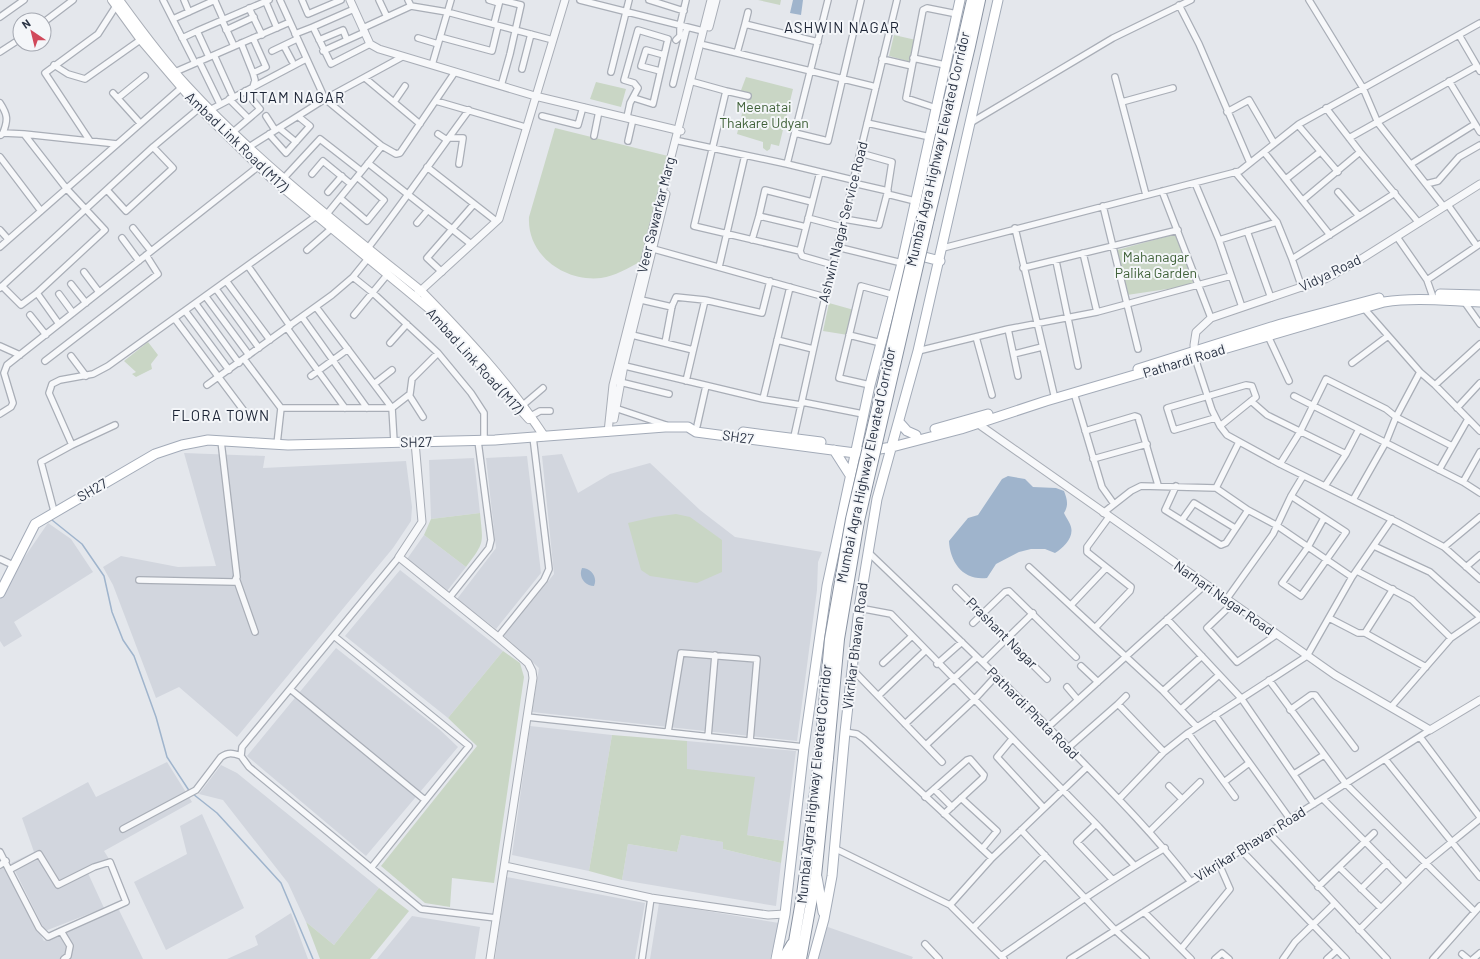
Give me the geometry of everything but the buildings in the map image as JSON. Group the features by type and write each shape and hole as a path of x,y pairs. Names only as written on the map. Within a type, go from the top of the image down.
{"highway":[{"name":"Mumbai Agra Highway Elevated Corridor","path":"801,959 816,876 830,639 851,519 972,0"},
{"name":"Mumbai Agra Highway Elevated Corridor","path":"791,959 823,760 839,639 859,521 980,0"},
{"path":"783,959 795,939"}],"main road":[{"path":"776,959 786,914 804,747 829,574 863,414 902,263 960,0"},
{"name":"Vikrikar Bhavan Road","path":"813,959 824,919 834,848 859,608 877,499 918,351 940,261 998,0"},
{"name":"Ambad Link Road (M17)","path":"116,2 181,88 249,147 258,163 283,179 322,214 332,228 370,253 387,275 433,312 526,417 533,419"},
{"name":"Ambad Link Road (M17)","path":"144,38 175,72 205,109 258,163 370,253 421,291 464,336 524,405 533,419"},
{"path":"904,251 940,261"},
{"path":"1462,298 1480,295"},
{"name":"Pathardi Road","path":"1054,397 1074,394 1195,355 1268,336 1361,305 1433,297 1462,298 1480,302"},
{"path":"893,444 916,435 974,421 1361,305"},
{"path":"533,419 544,436"},
{"name":"SH27","path":"0,593 35,524 54,511 155,454 201,441 277,444 415,442 481,440 688,427 696,432 793,442 834,450 856,450 893,444 974,421"},
{"path":"899,422 907,431 916,435"},
{"path":"688,427 697,426 793,442 856,450"},
{"path":"834,450 850,475"},
{"path":"829,574 863,582"},
{"path":"816,876 824,919"}],"street":[{"path":"0,17 24,0"},
{"path":"52,16 73,0"},
{"path":"163,0 182,38 220,104"},
{"path":"184,0 189,12"},
{"path":"173,19 215,0 226,30 234,46"},
{"path":"250,0 254,17 262,35"},
{"path":"182,38 266,0 277,28"},
{"path":"280,0 325,99 382,146 396,154 399,154 455,72"},
{"path":"302,0 308,14 332,2 341,0"},
{"path":"350,0 370,44 402,57 535,96 680,131"},
{"path":"379,0 387,17"},
{"path":"408,0 411,6"},
{"path":"432,65 451,0"},
{"path":"489,0 521,5 501,86"},
{"path":"414,297 499,219 525,127 566,0"},
{"path":"580,0 596,2 626,12 703,31"},
{"path":"611,72 629,0"},
{"path":"649,0 684,11"},
{"path":"676,40 680,36 680,25 686,0"},
{"name":"Veer Sawarkar Marg","path":"610,432 612,391 621,364 680,131 711,0"},
{"name":"Veer Sawarkar Marg","path":"692,82 716,0"},
{"path":"788,164 828,0"},
{"path":"795,133 828,142 861,0"},
{"name":"Ashwin Nagar Service Road","path":"793,442 825,296 897,0"},
{"path":"972,122 1113,38 1191,0"},
{"path":"1309,0 1363,88 1378,123 1426,184 1478,245 1427,280"},
{"path":"440,37 492,51 500,1"},
{"path":"90,141 45,75 46,71 98,34 116,2"},
{"path":"1179,5 1199,44 1250,163"},
{"path":"324,51 347,40 387,17 411,6 447,12 552,40"},
{"path":"272,51 284,46 313,27 354,9"},
{"path":"936,108 906,98 924,9 957,14"},
{"path":"736,53 748,12"},
{"path":"226,30 254,17"},
{"path":"175,72 290,22"},
{"path":"943,248 1015,228 1240,171 1298,125 1480,23"},
{"path":"745,24 818,42"},
{"path":"313,27 331,64 370,44"},
{"path":"673,84 687,27"},
{"path":"319,40 342,30 347,40"},
{"path":"628,141 630,103 638,88 636,84 624,80 638,30 668,39 652,104 634,98"},
{"path":"196,31 212,56 231,98 248,118"},
{"path":"522,69 531,34"},
{"path":"1349,138 1378,123 1449,81 1478,69 1459,34"},
{"path":"54,65 68,74 85,79 144,38"},
{"path":"253,38 266,67 253,73"},
{"path":"418,38 438,44"},
{"path":"241,43 256,80 253,87"},
{"path":"0,52 12,44"},
{"path":"704,45 876,88"},
{"path":"284,46 292,61"},
{"path":"660,71 641,66 646,50 664,54"},
{"path":"249,147 325,99 402,57"},
{"path":"914,58 945,65"},
{"path":"24,134 66,188 86,210 105,230 37,293 21,305 1,287 86,210 153,147 205,109 220,104 306,59"},
{"path":"882,59 912,66"},
{"path":"118,98 145,76"},
{"path":"1115,76 1146,195"},
{"path":"364,78 420,124"},
{"path":"1449,81 1480,132"},
{"path":"692,82 748,96"},
{"path":"394,102 405,86"},
{"path":"0,247 181,88"},
{"path":"1122,102 1173,88"},
{"path":"233,132 260,109 245,91"},
{"path":"726,91 694,226 800,251"},
{"path":"113,93 140,123"},
{"path":"436,100 525,127"},
{"path":"1227,112 1249,100 1274,143"},
{"path":"0,103 6,112 6,125 1,135 24,134 117,144"},
{"path":"542,116 578,125 583,107"},
{"path":"1326,108 1360,152 1419,223"},
{"path":"207,385 316,307 353,277 427,167 469,110"},
{"path":"594,136 599,111"},
{"path":"266,116 277,129 296,142"},
{"path":"269,134 286,153 310,126 299,116"},
{"path":"867,123 930,137"},
{"path":"1411,164 1475,124"},
{"path":"1298,125 1338,172"},
{"name":"Veer Sawarkar Marg","path":"650,248 680,140 680,131"},
{"path":"438,134 448,139 463,138 459,164"},
{"path":"283,179 320,138 361,171"},
{"path":"680,140 820,172 915,201"},
{"path":"1426,184 1438,181 1459,157 1480,145"},
{"path":"72,446 48,393 54,382 97,373 186,312 322,214 340,198 382,146"},
{"path":"107,190 126,211 173,168 153,147"},
{"path":"1264,152 1330,235"},
{"path":"1286,179 1320,152"},
{"path":"1303,200 1360,152"},
{"path":"844,219 879,225 888,192 892,162 860,153"},
{"path":"719,267 745,155"},
{"path":"0,157 40,211"},
{"path":"312,174 322,161 351,184"},
{"path":"0,414 11,407 13,403 4,375 5,369 20,355 139,261 258,163"},
{"path":"368,163 471,244"},
{"path":"427,167 496,221"},
{"path":"820,172 800,251 802,256 833,265"},
{"path":"1235,172 1277,222 1302,288"},
{"path":"328,192 342,176"},
{"path":"340,198 367,221 384,200 357,177"},
{"path":"1195,182 1219,240 1242,307"},
{"name":"Vidya Road","path":"1195,355 1194,340 1196,332 1211,318 1302,288 1345,268 1480,184"},
{"path":"752,240 765,190 812,202"},
{"path":"1162,191 1211,318"},
{"path":"1338,192 1359,216"},
{"path":"1292,259 1395,193"},
{"path":"442,272 426,258 474,204"},
{"path":"1103,206 1138,349"},
{"path":"417,223 428,210"},
{"path":"759,216 806,227"},
{"path":"808,218 842,227"},
{"path":"1219,240 1277,222"},
{"path":"133,228 151,251"},
{"path":"307,250 332,228"},
{"path":"1015,228 1054,397"},
{"path":"0,230 8,239"},
{"path":"1024,268 1083,254 1112,245 1178,230"},
{"path":"1247,231 1271,298"},
{"path":"1397,237 1427,280 1433,297"},
{"path":"122,238 139,261"},
{"path":"837,247 902,263"},
{"path":"650,248 825,296"},
{"path":"1083,254 1097,312"},
{"path":"45,361 158,274 146,255"},
{"path":"1056,261 1078,366"},
{"path":"248,266 318,371 345,408"},
{"path":"84,272 99,292"},
{"path":"354,315 387,275"},
{"path":"918,351 1008,329 1097,312 1231,276"},
{"path":"353,277 373,293 438,353 482,408 481,440 491,540 489,548 450,598"},
{"path":"227,282 270,340"},
{"path":"666,343 672,307 676,297 705,300 762,314 770,282"},
{"path":"71,284 86,303"},
{"path":"870,385 839,378 861,286 894,295"},
{"path":"763,400 790,287"},
{"path":"216,289 259,348"},
{"path":"37,293 59,324"},
{"path":"59,294 73,313"},
{"path":"206,297 280,408 277,444"},
{"path":"1462,298 1480,324"},
{"path":"637,299 672,307"},
{"path":"686,381 705,300"},
{"path":"196,304 239,363"},
{"path":"1361,305 1420,372 1435,385 1480,431"},
{"path":"316,307 392,408 394,442"},
{"path":"186,312 229,370"},
{"path":"30,315 46,335"},
{"path":"302,317 367,408"},
{"path":"175,319 247,415"},
{"path":"390,343 407,324"},
{"path":"1008,329 1018,376"},
{"path":"628,334 693,350"},
{"path":"849,335 881,343"},
{"path":"1268,336 1289,381"},
{"path":"1352,363 1388,336"},
{"path":"976,337 992,395"},
{"path":"777,340 813,349"},
{"path":"1435,385 1480,344"},
{"path":"0,346 20,355"},
{"path":"1014,354 1042,347"},
{"path":"311,376 348,349"},
{"path":"280,408 392,408 409,395 411,392 412,379 438,353"},
{"path":"1195,355 1215,418 1227,434 1303,476 1392,519 1444,547 1480,580"},
{"path":"71,356 86,376"},
{"path":"621,364 763,400 801,404 863,414"},
{"name":"Veer Sawarkar Marg","path":"610,432 620,382 621,364"},
{"path":"374,384 392,370"},
{"path":"1353,500 1386,442 1396,417 1420,372"},
{"path":"1280,464 1300,432 1314,406 1324,381 1327,379 1386,409 1396,417 1452,446"},
{"path":"620,382 669,394"},
{"path":"1215,418 1175,430 1173,429 1168,407 1249,384 1254,388 1256,397 1220,426"},
{"path":"1457,408 1480,384"},
{"path":"697,426 706,386"},
{"path":"524,405 543,388"},
{"path":"1074,394 1102,487 1114,504"},
{"path":"409,395 423,417"},
{"path":"1294,396 1463,482 1480,493"},
{"path":"1251,401 1267,415 1346,454"},
{"path":"615,408 673,427"},
{"path":"533,419 540,411 550,411"},
{"path":"1086,431 1137,416 1147,444 1158,485"},
{"path":"1439,470 1468,419"},
{"name":"Narhari Nagar Road","path":"974,421 1229,602 1335,675 1430,730"},
{"path":"54,511 41,462 115,425"},
{"path":"1325,486 1346,454 1359,429"},
{"path":"498,637 544,580 549,569 533,437"},
{"path":"221,441 236,578 255,632"},
{"path":"241,756 242,747 399,557 422,522 415,442"},
{"path":"1216,488 1239,442"},
{"path":"1093,459 1147,444"},
{"path":"1463,482 1480,452"},
{"path":"1276,635 1237,662 1207,628 1229,602 1273,534 1290,496 1303,476"},
{"path":"1095,628 1132,587 1088,554 1087,549 1106,515 1114,504 1135,488 1141,486 1158,485 1216,488 1248,510 1276,525 1352,577"},
{"path":"1176,486 1164,508 1221,545 1226,543 1248,510"},
{"path":"1290,496 1346,532 1301,596 1282,583 1308,547 1324,518"},
{"path":"1182,520 1191,505 1194,503 1235,528"},
{"path":"1444,547 1480,517"},
{"path":"1119,799 1164,752 1188,733 1307,656 1352,577 1392,519"},
{"path":"1374,546 1430,572 1480,617 1451,638 1391,707"},
{"name":"Pathardi Phata Road","path":"868,552 983,662 1119,799 1165,848 1191,882"},
{"path":"1466,567 1480,555"},
{"path":"399,557 498,637 528,663 532,670 533,678 490,959"},
{"path":"0,559 13,565"},
{"path":"1029,567 1163,691 1197,727"},
{"path":"1070,605 1106,568"},
{"path":"1357,571 1393,589 1415,603 1451,638"},
{"path":"139,580 234,582 236,578"},
{"path":"1048,728 1205,585"},
{"name":"Prashant Nagar","path":"956,588 1048,679"},
{"path":"1365,633 1393,589"},
{"path":"973,623 1008,590 1076,657"},
{"path":"859,608 891,614 911,637 1096,824 1135,866"},
{"path":"983,662 1033,613"},
{"path":"1329,618 1358,633 1365,633 1426,667"},
{"path":"1167,619 1241,698 1314,804"},
{"path":"334,636 469,746 370,868"},
{"path":"883,663 911,637"},
{"path":"938,664 962,642"},
{"path":"878,696 925,651"},
{"path":"668,732 681,653 757,659 750,741"},
{"path":"708,736 715,655"},
{"path":"1163,691 1202,656"},
{"path":"905,724 977,657"},
{"path":"1081,666 1098,682"},
{"path":"852,669 942,762"},
{"path":"1181,709 1219,675"},
{"path":"926,745 974,700 996,676"},
{"path":"1269,680 1346,784 1474,911"},
{"path":"1067,687 1078,700"},
{"path":"290,689 425,800"},
{"path":"1290,710 1311,695 1315,695 1355,748"},
{"path":"1068,748 1126,696"},
{"path":"1430,730 1480,700"},
{"path":"1118,704 1164,752"},
{"path":"1215,715 1290,819"},
{"path":"527,717 804,747"},
{"name":"Vikrikar Bhavan Road","path":"1074,958 1115,930 1430,730"},
{"path":"845,732 857,734 864,739 992,858"},
{"path":"1188,733 1235,797"},
{"path":"1359,930 1426,863 1480,818 1420,737"},
{"path":"1012,739 997,757 1044,808"},
{"path":"124,829 196,790 221,757 226,753 234,753 241,756 249,767 421,909 496,918"},
{"path":"1294,774 1324,754"},
{"path":"925,797 970,759 984,776 944,814"},
{"path":"1385,759 1480,876"},
{"path":"1224,782 1249,763"},
{"path":"950,905 992,858 1087,767"},
{"path":"1149,832 1200,782"},
{"path":"1169,786 1182,799"},
{"path":"934,789 952,807"},
{"path":"961,798 997,831 982,849"},
{"path":"1323,798 1406,883"},
{"path":"1096,824 1077,842 1112,880"},
{"path":"1021,830 1087,898 1115,930 1146,959"},
{"path":"1269,833 1387,959"},
{"path":"1318,887 1374,833"},
{"path":"834,848 950,905 1003,957 1112,880 1165,848"},
{"path":"1241,850 1346,959"},
{"path":"0,852 6,862 9,870 39,928 48,937 126,902 110,862 94,867 58,885 39,854 9,870"},
{"path":"973,928 1045,855"},
{"path":"0,865 6,862"},
{"path":"1360,889 1387,863"},
{"path":"1181,948 1230,889 1220,864"},
{"path":"504,866 651,898 768,915 786,914"},
{"path":"1339,867 1381,908"},
{"path":"642,959 651,898"},
{"path":"1283,959 1295,942 1334,904"},
{"path":"1433,959 1480,906"},
{"path":"1144,912 1191,959"},
{"path":"61,931 70,946 67,958"},
{"path":"925,944 939,959"},
{"path":"1327,959 1337,950"},
{"path":"1215,959 1222,953 1229,959"},
{"path":"1472,959 1480,953"},
{"path":"1462,954 1468,959"}],"shaded area":[{"path":"184,453 265,456 263,468 406,461 412,507 411,521 393,548 237,737 179,687 156,698 113,585 103,567 121,556 178,567 216,566"},
{"path":"562,454 578,493 610,474 650,463 700,510 735,537 822,552 818,562 817,590 797,741 532,712 539,668 504,636 554,574 542,456"},
{"path":"527,456 541,573 496,629 457,599 496,548 486,458"},
{"path":"474,458 480,513 431,519 429,460"},
{"path":"48,523 71,539 93,572 14,622 22,636 4,647 0,641 0,599 15,571"},
{"path":"424,535 466,567 447,591 407,559"},
{"path":"400,570 503,651 448,718 345,636"},
{"path":"336,648 439,729 458,747 366,856 247,756"},
{"path":"530,726 612,735 589,871 512,855"},
{"path":"687,741 796,751 784,841 747,835 686,769"},
{"path":"167,762 192,802 104,851 109,859 87,871 104,908 45,931 11,863 34,852 22,818 88,782 96,797"},
{"path":"221,765 237,773 379,888 334,945 306,922 288,883 223,800 199,794"},
{"path":"202,814 244,908 166,950 134,882 187,854 180,826"},
{"path":"681,835 724,842 723,849 781,863 776,906 622,880 628,844 677,852"},
{"path":"0,859 44,941 118,908 143,959 0,959"},
{"path":"506,877 645,903 635,959 495,959"},
{"path":"659,903 779,923 770,959 650,959"},
{"path":"291,913 308,959 227,959 258,945 255,936"},
{"path":"412,916 480,927 475,959 377,959"},
{"path":"825,926 913,957 912,959 819,959 817,958"}],"green space":[{"path":"758,0 781,0 780,5"},
{"path":"894,35 916,40 911,62 889,56"},
{"name":"Meenatai Thakare Udyan","path":"746,77 793,89 779,146 771,144 770,149 767,151 763,148 763,142 737,134 746,97 740,93"},
{"path":"596,82 626,89 621,107 590,99"},
{"path":"555,128 668,156 640,262 611,276 587,278 574,276 550,263 541,254 534,243 530,231 529,217"},
{"name":"Mahanagar Palika Garden","path":"1176,234 1194,285 1127,295 1117,250"},
{"path":"829,303 854,310 848,335 823,331"},
{"path":"148,342 158,355 151,364 152,369 136,377 132,374 136,372 124,361"},
{"path":"480,513 482,537 480,547 466,567 424,535 431,519"},
{"path":"676,514 690,517 722,540 722,572 697,583 650,576 641,570 628,523"},
{"path":"503,651 520,663 524,677 494,883 452,878 450,907 425,903 381,866 477,746 448,718"},
{"path":"612,735 687,741 687,769 755,777 747,835 784,841 781,863 723,849 723,842 681,835 677,852 628,844 622,880 589,871"},
{"path":"379,888 409,911 370,959 320,959 306,922 334,945"}],"water":[{"path":"793,0 803,0 801,15 790,13"},
{"path":"1008,476 1025,479 1033,487 1056,488 1064,491 1067,507 1064,513 1072,531 1071,535 1064,545 1055,553 1045,549 1031,549 1019,552 996,564 987,578 971,576 965,573 955,563 949,541 968,518 978,515 1002,479"},
{"path":"582,568 591,571 593,574 595,579 594,586 585,583 583,580 581,575"}],"waterway":[{"path":"52,520 82,544 104,576 112,612 123,640 134,656 156,717 167,757 190,792"},
{"path":"193,794 217,813 281,883 313,959"}],"district":[{"name":"ASHWIN NAGAR","path":"842,28"},
{"name":"UTTAM NAGAR","path":"292,98"},
{"name":"FLORA TOWN","path":"221,416"}]}
